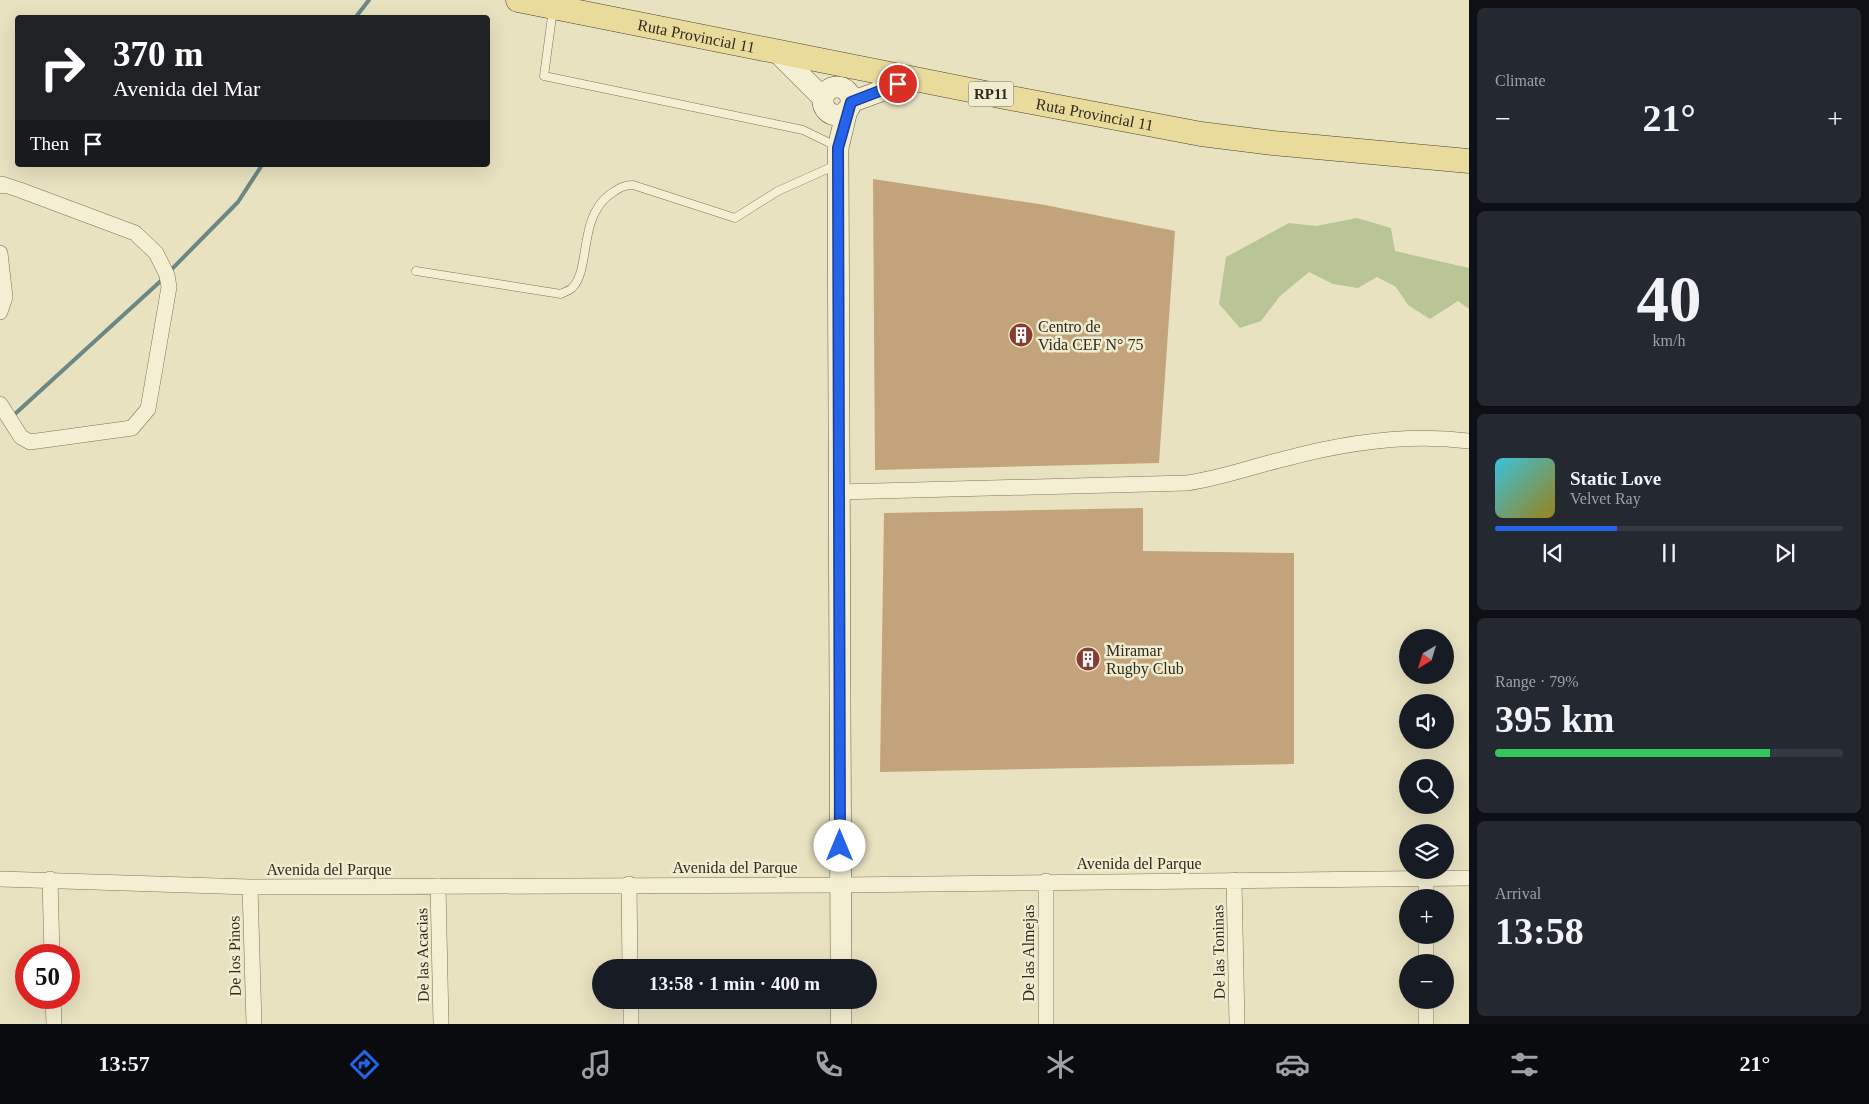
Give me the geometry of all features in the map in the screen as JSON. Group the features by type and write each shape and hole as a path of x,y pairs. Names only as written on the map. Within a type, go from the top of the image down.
{"main road":[{"name":"Ruta Provincial 11","path":"518,0 1201,134 1469,162"},
{"path":"776,51 837,99"},
{"path":"841,64 837,99 841,959"},
{"path":"837,99 914,79"},
{"path":"841,1009 841,1024"}],"street":[{"path":"0,186 2,184 20,190 135,233 156,253 167,275 169,287 148,409 132,428 30,442 20,437 0,404"},
{"path":"0,253 5,297 0,312"},
{"path":"839,492 1187,483 1222,477 1283,459 1351,444 1406,439 1469,441"},
{"name":"Avenida del Parque","path":"0,879 50,879 250,887 629,884 841,885 1046,881 1399,878"},
{"name":"Avenida del Parque","path":"1454,878 1469,878"},
{"path":"50,879 52,944"},
{"name":"De las Toninas","path":"1234,880 1237,1024"},
{"name":"De las Almejas","path":"1046,881 1046,1024"},
{"path":"629,884 630,959"},
{"name":"De las Acacias","path":"438,886 441,1024"},
{"name":"De los Pinos","path":"250,887 254,1024"},
{"path":"53,1009 54,1024"},
{"path":"631,1009 632,1024"},
{"path":"1426,1009 1426,1024"}],"lane":[{"path":"416,271 561,294 572,288 578,278 591,218 604,199 623,185 633,184 735,218 838,156 803,130 544,76 553,7"}],"green space":[{"path":"1357,218 1391,228 1395,251 1469,268 1469,309 1458,301 1430,319 1408,305 1396,287 1377,277 1358,288 1333,284 1309,272 1280,296 1261,321 1240,328 1219,304 1226,257 1289,223 1316,226"}],"building":[{"name":"Centro de Vida CEF N° 75","path":"873,179 1045,205 1175,231 1159,463 875,470"},
{"name":"Miramar Rugby Club","path":"1143,508 1143,551 1294,553 1294,764 880,772 884,513"}],"waterway":[{"path":"357,15 369,0"},
{"path":"170,271 238,202 261,167"},
{"path":"16,413 164,278"}],"place":[{"name":"Centro de Vida CEF N° 75","path":"1021,335"},
{"name":"Miramar Rugby Club","path":"1088,659"}],"route":[{"path":"840,846 838,148 847,110 851,102 898,84"}]}
